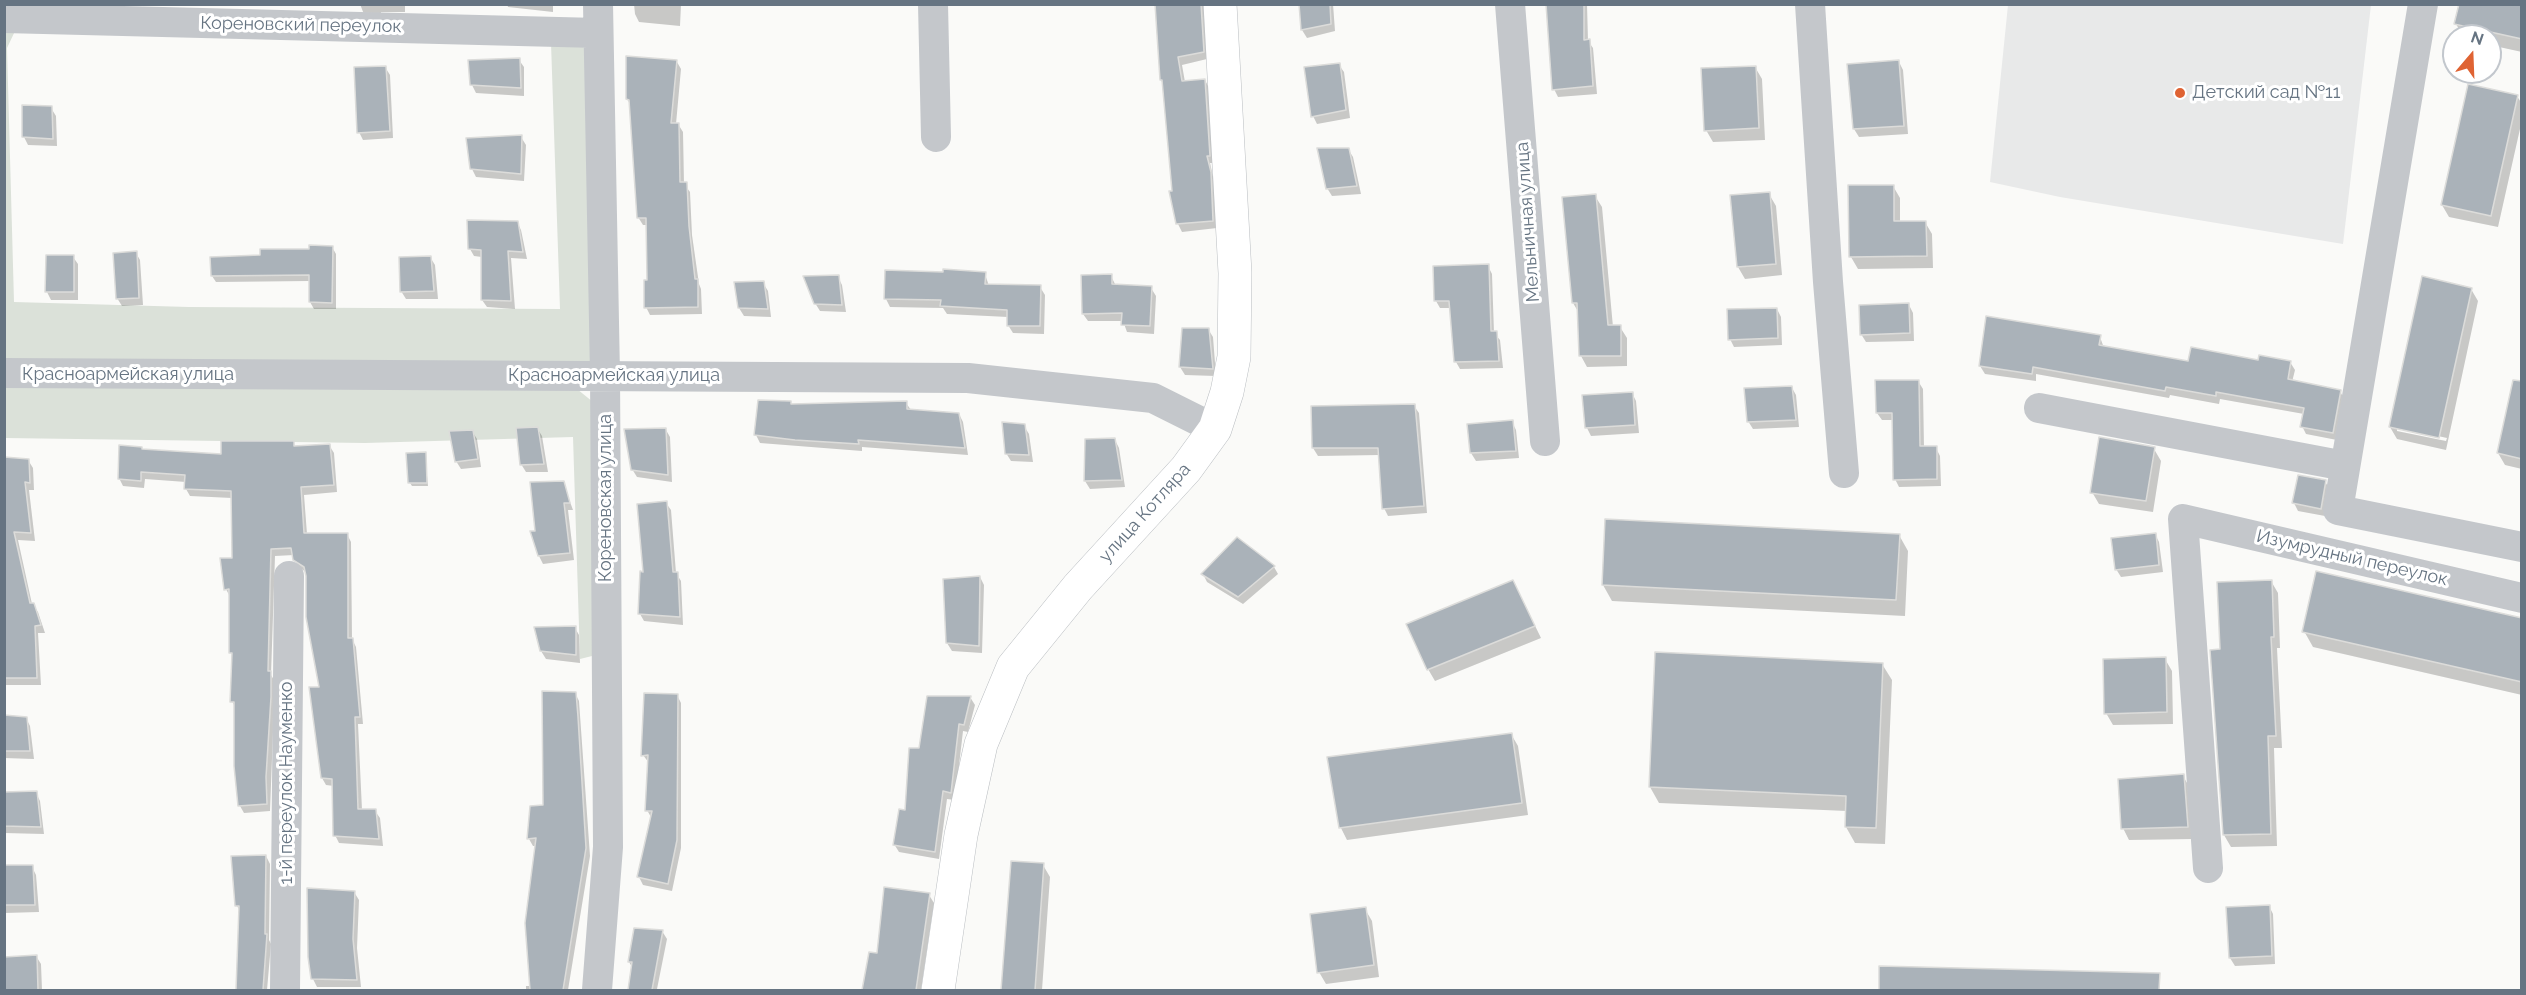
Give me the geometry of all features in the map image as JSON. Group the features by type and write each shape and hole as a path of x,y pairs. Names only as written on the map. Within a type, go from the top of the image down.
{"main road":[{"name":"улица Котляра","path":"938,990 961,836 981,744 1013,667 1078,587 1186,469 1215,429 1227,392 1234,357 1236,316 1220,4"}],"street":[{"path":"933,4 936,137"},
{"name":"Мельничная улица","path":"1510,4 1545,441"},
{"path":"1810,4 1828,282 1844,473"},
{"path":"2424,4 2338,510 2522,547"},
{"name":"Кореновский переулок","path":"4,18 598,19"},
{"name":"Кореновская улица","path":"597,990 608,847 605,375 598,19"},
{"name":"Красноармейская улица","path":"4,373 968,378 1153,398 1215,429"},
{"path":"2039,408 2345,466"},
{"name":"Изумрудный переулок","path":"2208,868 2182,519 2522,598"},
{"name":"1-й переулок Науменко","path":"285,990 289,576"}],"shaded area":[{"name":"Детский сад №11","path":"2008,5 2371,5 2343,244 2060,197 1990,182"},
{"path":"5,25 16,29 7,48 14,302 189,307 560,309 551,43 582,45 587,52 591,362 5,365"},
{"path":"5,385 577,389 593,402 596,655 580,659 573,437 365,443 5,438"}],"building":[{"path":"1155,4 1201,4 1204,52 1178,57 1182,81 1205,79 1210,156 1207,156 1211,172 1213,221 1176,224 1169,191 1172,191 1162,80 1160,80"},
{"path":"1299,4 1330,4 1331,24 1301,30"},
{"path":"1546,4 1584,4 1584,40 1590,39 1593,86 1552,90"},
{"path":"2459,4 2522,4 2522,39 2502,35 2502,24 2454,24"},
{"path":"626,56 677,60 671,123 679,123 680,182 687,182 695,279 698,279 698,307 644,308 644,280 647,280 646,218 637,218 629,100 626,99"},
{"path":"520,58 521,88 470,85 468,60"},
{"path":"1899,60 1904,126 1853,129 1847,64"},
{"path":"1340,63 1346,110 1311,117 1304,67"},
{"path":"386,66 390,131 357,133 354,67"},
{"path":"1756,66 1759,128 1704,131 1701,68"},
{"path":"2468,84 2518,95 2491,216 2441,205"},
{"path":"22,105 52,106 53,139 22,137"},
{"path":"522,135 521,174 470,169 466,138"},
{"path":"1317,148 1349,148 1357,186 1326,189"},
{"path":"1848,185 1894,185 1894,221 1926,221 1927,256 1849,257"},
{"path":"1770,192 1776,264 1737,267 1730,195"},
{"path":"1596,194 1608,325 1621,325 1621,356 1579,356 1577,303 1572,303 1562,197"},
{"path":"467,220 518,221 523,252 508,251 511,301 481,300 481,250 468,249"},
{"path":"309,245 333,246 332,303 309,302 309,275 211,276 210,257 260,255 260,249 309,249"},
{"path":"137,251 139,298 116,299 113,253"},
{"path":"46,255 74,255 74,292 45,292"},
{"path":"431,256 434,291 400,292 399,257"},
{"path":"1489,264 1491,331 1497,331 1499,361 1454,362 1449,301 1434,301 1433,266"},
{"path":"943,269 986,272 985,284 1041,285 1040,326 1007,326 1007,310 940,306 941,300 884,299 885,270 943,272"},
{"path":"1112,274 1112,284 1152,286 1150,326 1121,325 1122,313 1082,314 1081,275"},
{"path":"839,275 842,305 814,304 803,276"},
{"path":"2422,276 2472,288 2439,438 2389,427"},
{"path":"764,281 768,309 738,308 734,282"},
{"path":"1909,303 1910,333 1860,335 1859,305"},
{"path":"1777,308 1778,338 1728,340 1727,309"},
{"path":"1986,316 2101,335 2099,345 2188,361 2191,347 2258,360 2259,355 2291,361 2288,379 2341,390 2333,433 2300,427 2304,408 2216,392 2216,396 2166,387 2165,391 2033,367 2032,374 1979,366"},
{"path":"1182,328 1209,328 1213,369 1179,367"},
{"path":"1875,380 1919,380 1920,446 1937,446 1937,479 1893,480 1892,413 1876,413"},
{"path":"2513,380 2522,381 2522,459 2497,453"},
{"path":"1792,386 1796,420 1747,422 1744,388"},
{"path":"1633,392 1635,425 1585,428 1582,395"},
{"path":"758,400 791,401 791,404 907,401 907,409 959,413 965,448 858,440 859,444 754,435"},
{"path":"1415,404 1424,506 1382,509 1378,448 1312,448 1311,406"},
{"path":"1513,420 1516,451 1470,453 1467,424"},
{"path":"1002,422 1025,424 1029,455 1005,454"},
{"path":"538,427 544,464 520,465 516,428"},
{"path":"666,428 668,475 631,470 624,429"},
{"path":"473,430 478,459 455,462 449,431"},
{"path":"2099,437 2155,447 2146,501 2090,493"},
{"path":"1115,438 1122,480 1084,481 1085,439"},
{"path":"221,441 294,441 294,446 330,444 334,485 301,487 304,533 348,533 348,638 353,638 360,717 355,717 358,809 376,809 379,839 333,836 332,779 321,778 309,687 319,687 306,617 306,576 304,567 293,560 291,548 271,549 268,671 271,671 271,697 266,777 267,804 238,806 234,766 234,702 230,702 232,653 229,653 229,589 224,590 220,558 232,558 231,491 184,489 185,475 141,472 141,481 118,479 119,445 142,447 142,449 221,454"},
{"path":"426,452 427,483 408,483 406,453"},
{"path":"4,457 29,459 30,483 25,482 31,533 14,532 30,603 34,603 41,625 35,626 37,678 4,678"},
{"path":"2298,475 2326,480 2321,509 2292,503"},
{"path":"564,481 570,503 564,503 570,553 538,556 530,531 535,531 530,482"},
{"path":"667,501 673,572 678,572 680,617 638,614 640,571 643,572 637,504"},
{"path":"1605,519 1900,534 1896,600 1602,585"},
{"path":"2156,533 2159,565 2115,570 2111,538"},
{"path":"1237,537 1275,566 1238,597 1201,574"},
{"path":"2316,571 2522,618 2522,682 2302,632"},
{"path":"980,576 979,646 946,643 943,579"},
{"path":"1513,580 1535,626 1427,670 1406,624"},
{"path":"2272,580 2274,637 2271,637 2276,736 2268,736 2271,834 2223,835 2210,650 2220,649 2217,582"},
{"path":"576,626 576,655 540,651 534,627"},
{"path":"1655,652 1883,663 1876,828 1845,827 1846,796 1649,787"},
{"path":"2166,657 2167,712 2104,714 2103,659"},
{"path":"542,691 576,692 578,717 586,848 563,990 530,990 525,923 536,838 527,839 530,806 543,805"},
{"path":"644,693 678,694 677,840 668,884 637,877 652,811 645,811 648,755 641,756"},
{"path":"927,696 971,696 964,725 959,724 951,793 943,791 935,852 893,845 899,809 905,810 909,748 919,748"},
{"path":"4,715 27,717 30,751 4,751"},
{"path":"1512,733 1522,803 1339,828 1327,757"},
{"path":"2184,774 2188,827 2121,829 2118,779"},
{"path":"37,791 41,827 4,826 4,792"},
{"path":"266,855 265,934 267,934 263,990 236,990 239,906 235,906 231,856"},
{"path":"1011,861 1044,863 1035,990 1001,990"},
{"path":"4,865 33,865 35,905 4,905"},
{"path":"884,887 930,893 916,990 862,990 869,952 877,953"},
{"path":"307,888 355,891 353,939 357,980 311,979 308,957"},
{"path":"2270,905 2272,956 2229,958 2226,907"},
{"path":"1366,907 1374,965 1317,973 1310,914"},
{"path":"634,928 663,930 652,990 628,990 632,962 628,962"},
{"path":"37,955 38,990 4,990 4,957"},
{"path":"1879,966 2160,973 2159,990 1879,990"}],"place":[{"name":"Детский сад №11","path":"2180,93"}]}
